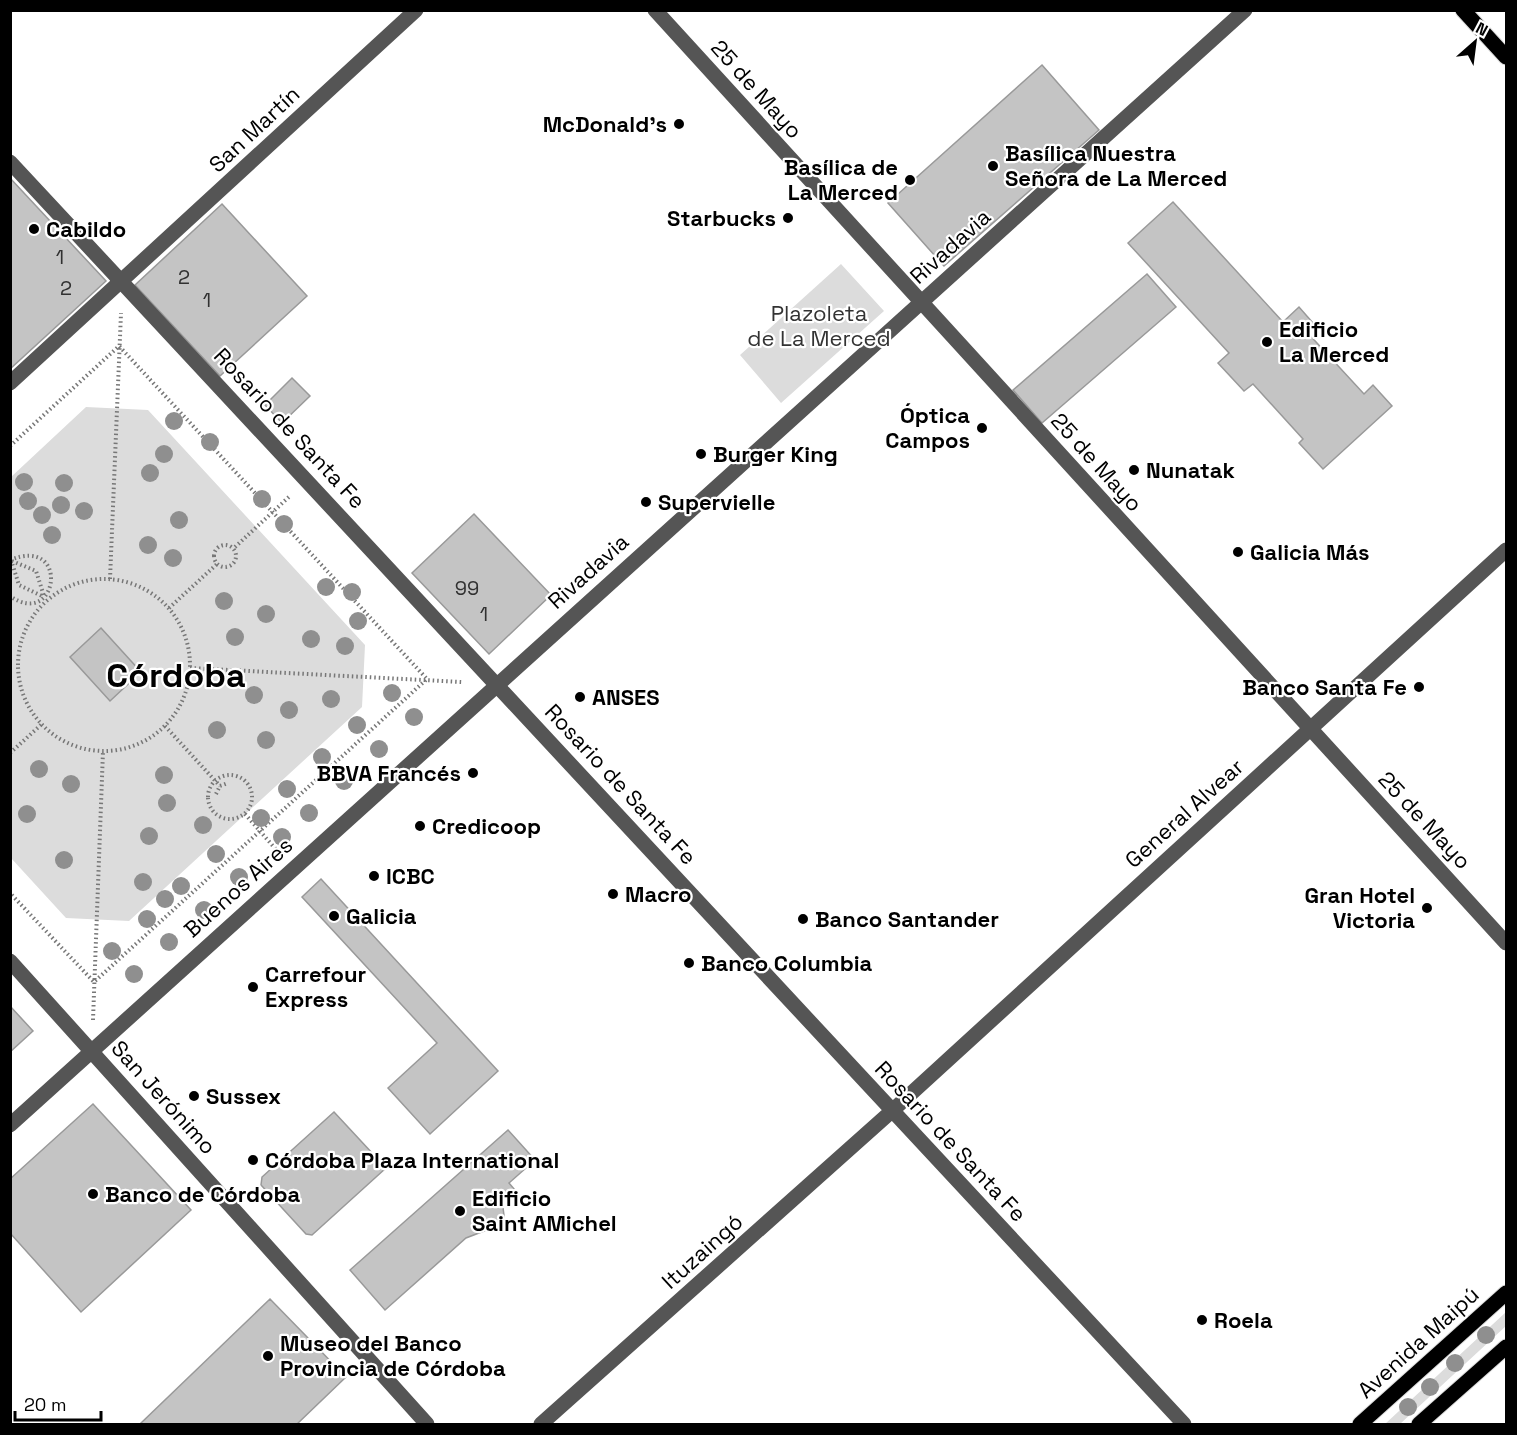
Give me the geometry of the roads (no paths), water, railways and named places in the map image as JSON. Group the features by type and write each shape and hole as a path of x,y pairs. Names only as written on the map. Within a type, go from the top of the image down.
{"main road":[{"path":"1463,10 1506,57"},
{"name":"Avenida Maipú","path":"1360,1425 1506,1293"},
{"path":"1419,1425 1506,1347"}],"street":[{"name":"San Martín","path":"10,383 416,10"},
{"name":"25 de Mayo","path":"655,10 1506,943"},
{"name":"Rivadavia","path":"496,684 1245,10"},
{"name":"Rosario de Santa Fe","path":"10,162 1184,1425"},
{"name":"General Alvear","path":"893,1110 1506,550"},
{"name":"Buenos Aires","path":"10,1125 496,684"},
{"name":"San Jerónimo","path":"10,961 427,1425"},
{"name":"Ituzaingó","path":"541,1425 893,1110"}],"place":[{"name":"McDonald's","path":"679,124"},
{"name":"Basílica Nuestra Señora de La Merced","path":"993,166"},
{"name":"Basílica de La Merced","path":"910,180"},
{"name":"Starbucks","path":"788,218"},
{"name":"Cabildo","path":"34,229"},
{"name":"Edificio La Merced","path":"1267,342"},
{"name":"Óptica Campos","path":"982,428"},
{"name":"Burger King","path":"701,454"},
{"name":"Nunatak","path":"1134,470"},
{"name":"Supervielle","path":"646,502"},
{"name":"Galicia Más","path":"1238,552"},
{"name":"Banco Santa Fe","path":"1419,687"},
{"name":"ANSES","path":"580,697"},
{"name":"BBVA Francés","path":"473,773"},
{"name":"Credicoop","path":"420,826"},
{"name":"ICBC","path":"374,876"},
{"name":"Macro","path":"613,894"},
{"name":"Gran Hotel Victoria","path":"1427,908"},
{"name":"Galicia","path":"334,916"},
{"name":"Banco Santander","path":"803,919"},
{"name":"Banco Columbia","path":"689,963"},
{"name":"Carrefour Express","path":"253,987"},
{"name":"Sussex","path":"194,1096"},
{"name":"Córdoba Plaza International","path":"253,1160"},
{"name":"Banco de Córdoba","path":"93,1194"},
{"name":"Edificio Saint AMichel","path":"460,1211"},
{"name":"Roela","path":"1202,1320"},
{"name":"Museo del Banco Provincia de Córdoba","path":"268,1356"}],"district":[{"name":"Córdoba","path":"176,675"}],"park label":[{"name":"Plazoleta de La Merced","path":"819,326"}]}
